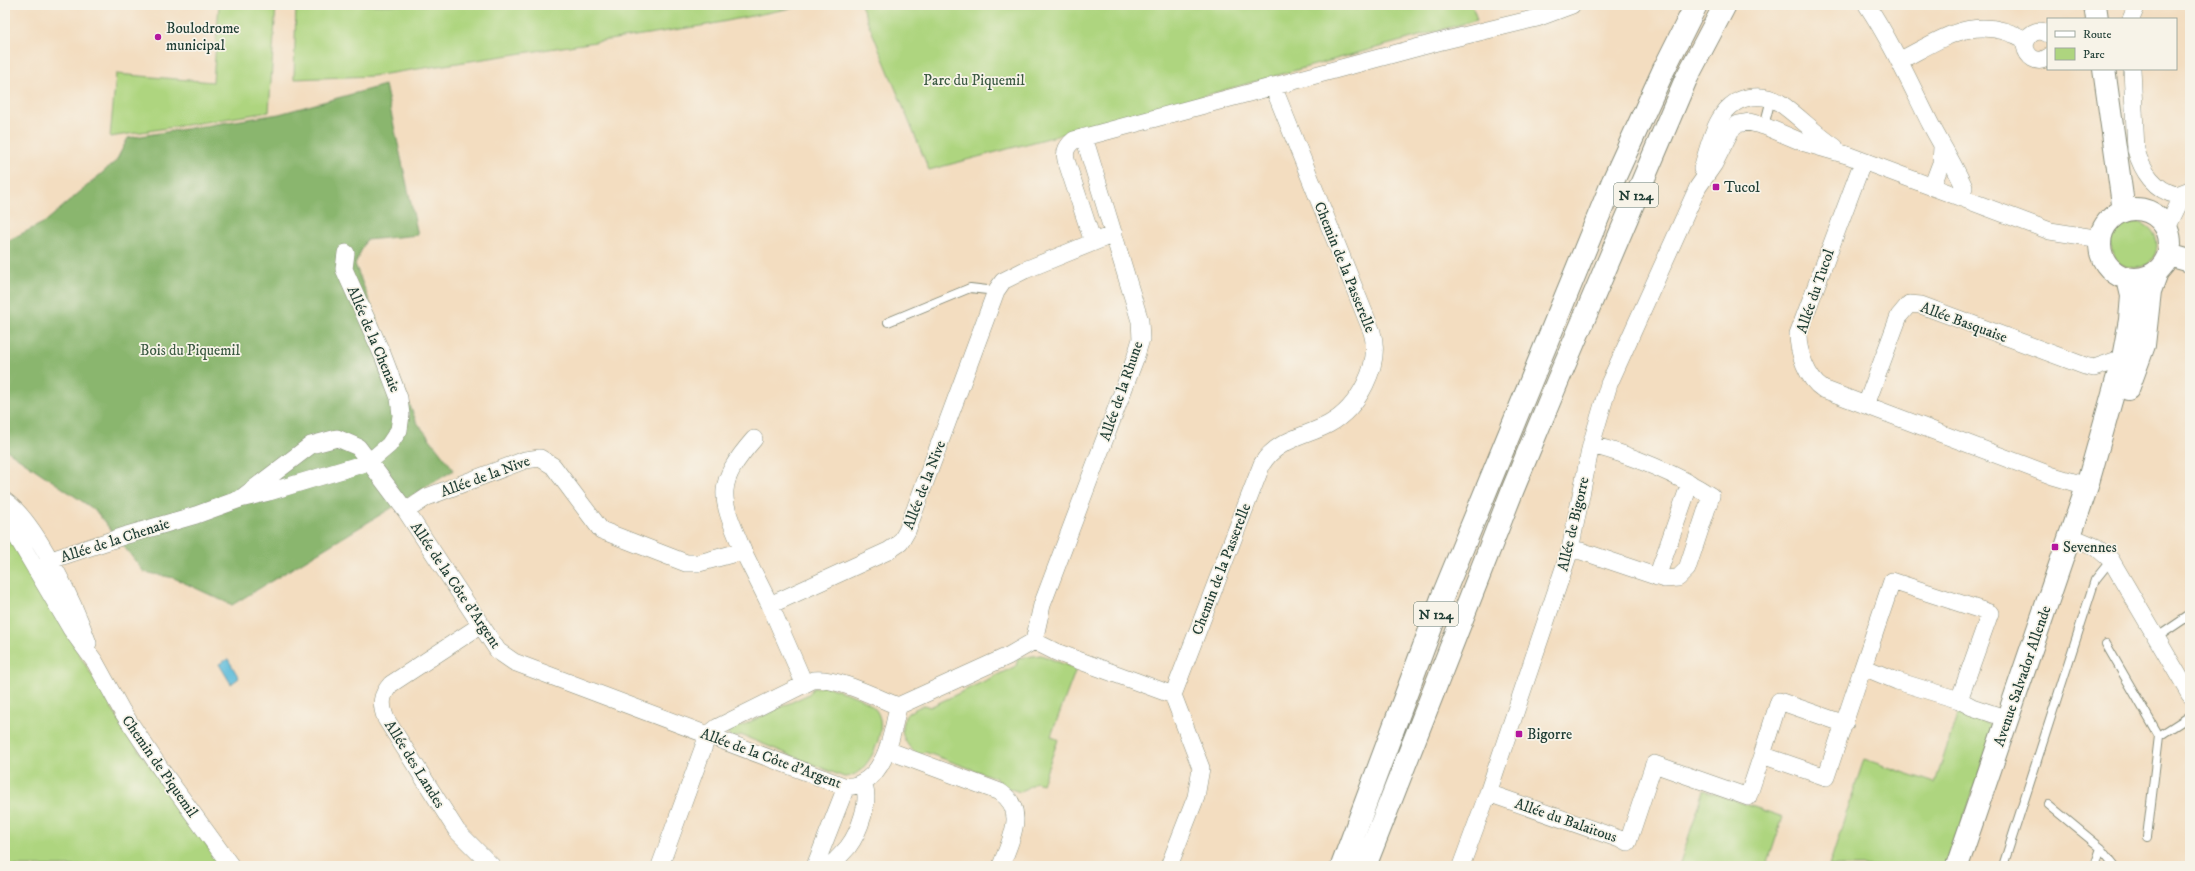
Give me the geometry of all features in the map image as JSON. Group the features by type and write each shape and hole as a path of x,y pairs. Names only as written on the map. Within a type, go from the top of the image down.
{"main road":[{"path":"1613,181 1682,5"},
{"name":"N 124","path":"1342,866 1442,598 1613,181 1664,69 1696,5"},
{"name":"N 124","path":"1365,866 1510,497 1558,380 1686,79 1725,5"},
{"path":"1656,147 1741,5"},
{"path":"2095,5 2097,18"},
{"path":"2104,70 2124,211"},
{"path":"2136,209 2149,211 2160,218 2167,228 2171,242 2163,263 2142,279 2128,279 2116,274 2107,265 2101,253 2101,239 2103,230 2108,222 2124,211 2136,209"},
{"path":"2163,263 2190,261"},
{"name":"Avenue Salvador Allende","path":"2087,486 2144,345 2150,291 2163,263"},
{"name":"Avenue Salvador Allende","path":"1957,866 2087,486 2123,358 2130,320 2132,296 2128,279"}],"street":[{"path":"1093,242 1065,154 1069,144 1084,137 1273,86 1537,18 1572,5"},
{"path":"1867,5 1899,61 1942,147 1954,165 1964,187 1961,198"},
{"path":"2131,18 2137,5"},
{"path":"1899,61 1967,28 2004,30 2026,40"},
{"path":"2047,34 2040,31 2034,32 2026,40 2025,46 2029,56 2039,60 2047,57"},
{"path":"2132,70 2136,150 2139,161 2158,187 2171,194 2186,193"},
{"name":"Chemin de la Passerelle","path":"1173,695 1262,464 1276,447 1321,428 1340,416 1365,384 1375,350 1372,332 1273,86"},
{"name":"Allée de Bigorre","path":"1698,187 1699,178 1708,148 1717,124 1727,109 1737,101 1748,97 1771,99 1780,104 1816,134 1847,155"},
{"name":"Allée de Bigorre","path":"1461,866 1488,793 1570,550 1591,445 1609,384 1698,187 1714,164 1728,134 1734,127 1750,122 1764,126 1802,142 1863,161"},
{"name":"Allée de la Rhune","path":"1034,641 1042,605 1135,359 1141,339 1140,321 1084,137"},
{"path":"1932,187 1941,164 1942,147"},
{"path":"1863,161 2050,232 2101,239"},
{"name":"Allée du Tucol","path":"1863,161 1798,334 1798,342 1813,381 1823,389 2053,476 2087,486"},
{"path":"2167,228 2186,193"},
{"name":"Allée de la Nive","path":"770,605 888,551 904,537 996,291 1003,281 1025,270 1114,234"},
{"name":"Allée de la Chenaie","path":"43,566 240,499 269,492 369,462 389,445 399,430 401,415 399,398 383,356 344,269 346,253"},
{"name":"Allée Basquaise","path":"1866,405 1899,316 1909,304 1922,305 2085,366 2094,368 2123,358"},
{"name":"Allée de la Chenaie","path":"240,499 311,445 324,441 337,438 358,447 369,462"},
{"path":"754,439 734,464 724,490 725,509 743,551 770,605 804,683"},
{"path":"1570,550 1581,551 1657,577 1672,580 1681,576 1687,569 1711,496 1690,483 1608,449 1591,445"},
{"name":"Allée de la Nive","path":"406,512 427,497 525,460 540,458 553,466 593,522 609,535 686,563 699,563 743,551"},
{"name":"Allée de la Côte d'Argent","path":"369,462 406,512 498,651 514,662 708,735 854,785 872,776 887,750 898,706"},
{"path":"1657,577 1690,483"},
{"name":"Chemin de Piquemil","path":"5,501 15,508 28,523 43,566"},
{"name":"Chemin de Piquemil","path":"5,520 43,566 80,621 95,662 122,711 162,771 231,866"},
{"path":"2070,536 2096,547 2111,560 2190,695"},
{"path":"1845,724 1778,701 1762,756 1826,777 1845,724 1892,581 1990,613 1959,700"},
{"name":"Allée des Landes","path":"481,625 391,684 384,692 381,703 386,719 457,831 492,866"},
{"path":"660,866 708,735 730,720 804,683 819,679 828,680 898,706 1008,656 1034,641 1056,652 1173,695 1201,768 1196,797 1170,866"},
{"path":"1863,667 1897,681 1959,700 2008,719"},
{"path":"887,750 1000,792 1011,801 1014,808 1015,823 1001,866"},
{"name":"Allée du Balaïtous","path":"1488,793 1628,842 1654,764 1748,797 1762,756"},
{"path":"815,866 854,785 867,793 866,803 858,827 848,847 830,866"}],"lane":[{"path":"1764,126 1771,99"},
{"path":"888,322 970,288 996,291"},
{"path":"2003,866 2095,580 2111,560"},
{"path":"2156,638 2190,615"},
{"path":"2106,644 2160,736 2147,837"},
{"path":"2160,736 2190,716"},
{"path":"2049,805 2101,848 2115,866"},
{"path":"2095,866 2101,848"}],"green space":[{"path":"219,5 276,5 269,112 110,137 116,74 213,82"},
{"path":"296,5 806,5 707,25 372,76 294,79"},
{"name":"Parc du Piquemil","path":"861,5 1472,5 1477,20 1120,119 929,170"},
{"name":"Bois du Piquemil","path":"385,85 418,235 366,240 355,264 416,421 454,470 232,605 174,578 144,572 95,510 5,449 5,242 45,222 116,161 128,138 279,114"},
{"path":"2139,222 2143,223 2153,232 2156,236 2156,254 2147,264 2139,268 2129,268 2121,264 2112,254 2111,240 2115,232 2125,223"},
{"path":"5,531 128,735 222,866 5,866"},
{"path":"1041,655 1076,669 1051,736 1058,740 1042,784 1036,782 1020,792 999,785 996,778 925,752 919,755 907,744 904,739 902,728 906,715 911,711 924,705 930,707 1016,666 1018,658"},
{"path":"826,686 853,695 872,705 880,718 878,739 874,751 861,769 853,775 844,777 741,735 733,738 728,735 728,731 735,725 739,727 809,694 813,688"},
{"path":"1958,713 1995,726 1948,866 1829,866 1864,759 1935,783"},
{"path":"1704,790 1783,817 1768,862 1778,866 1679,866"}],"water":[{"path":"228,659 239,678 231,684 219,664"}],"place":[{"name":"Boulodrome municipal","path":"158,37"},
{"name":"Tucol","path":"1716,187"},
{"name":"Sevennes","path":"2055,547"},
{"name":"Bigorre","path":"1519,734"}]}
